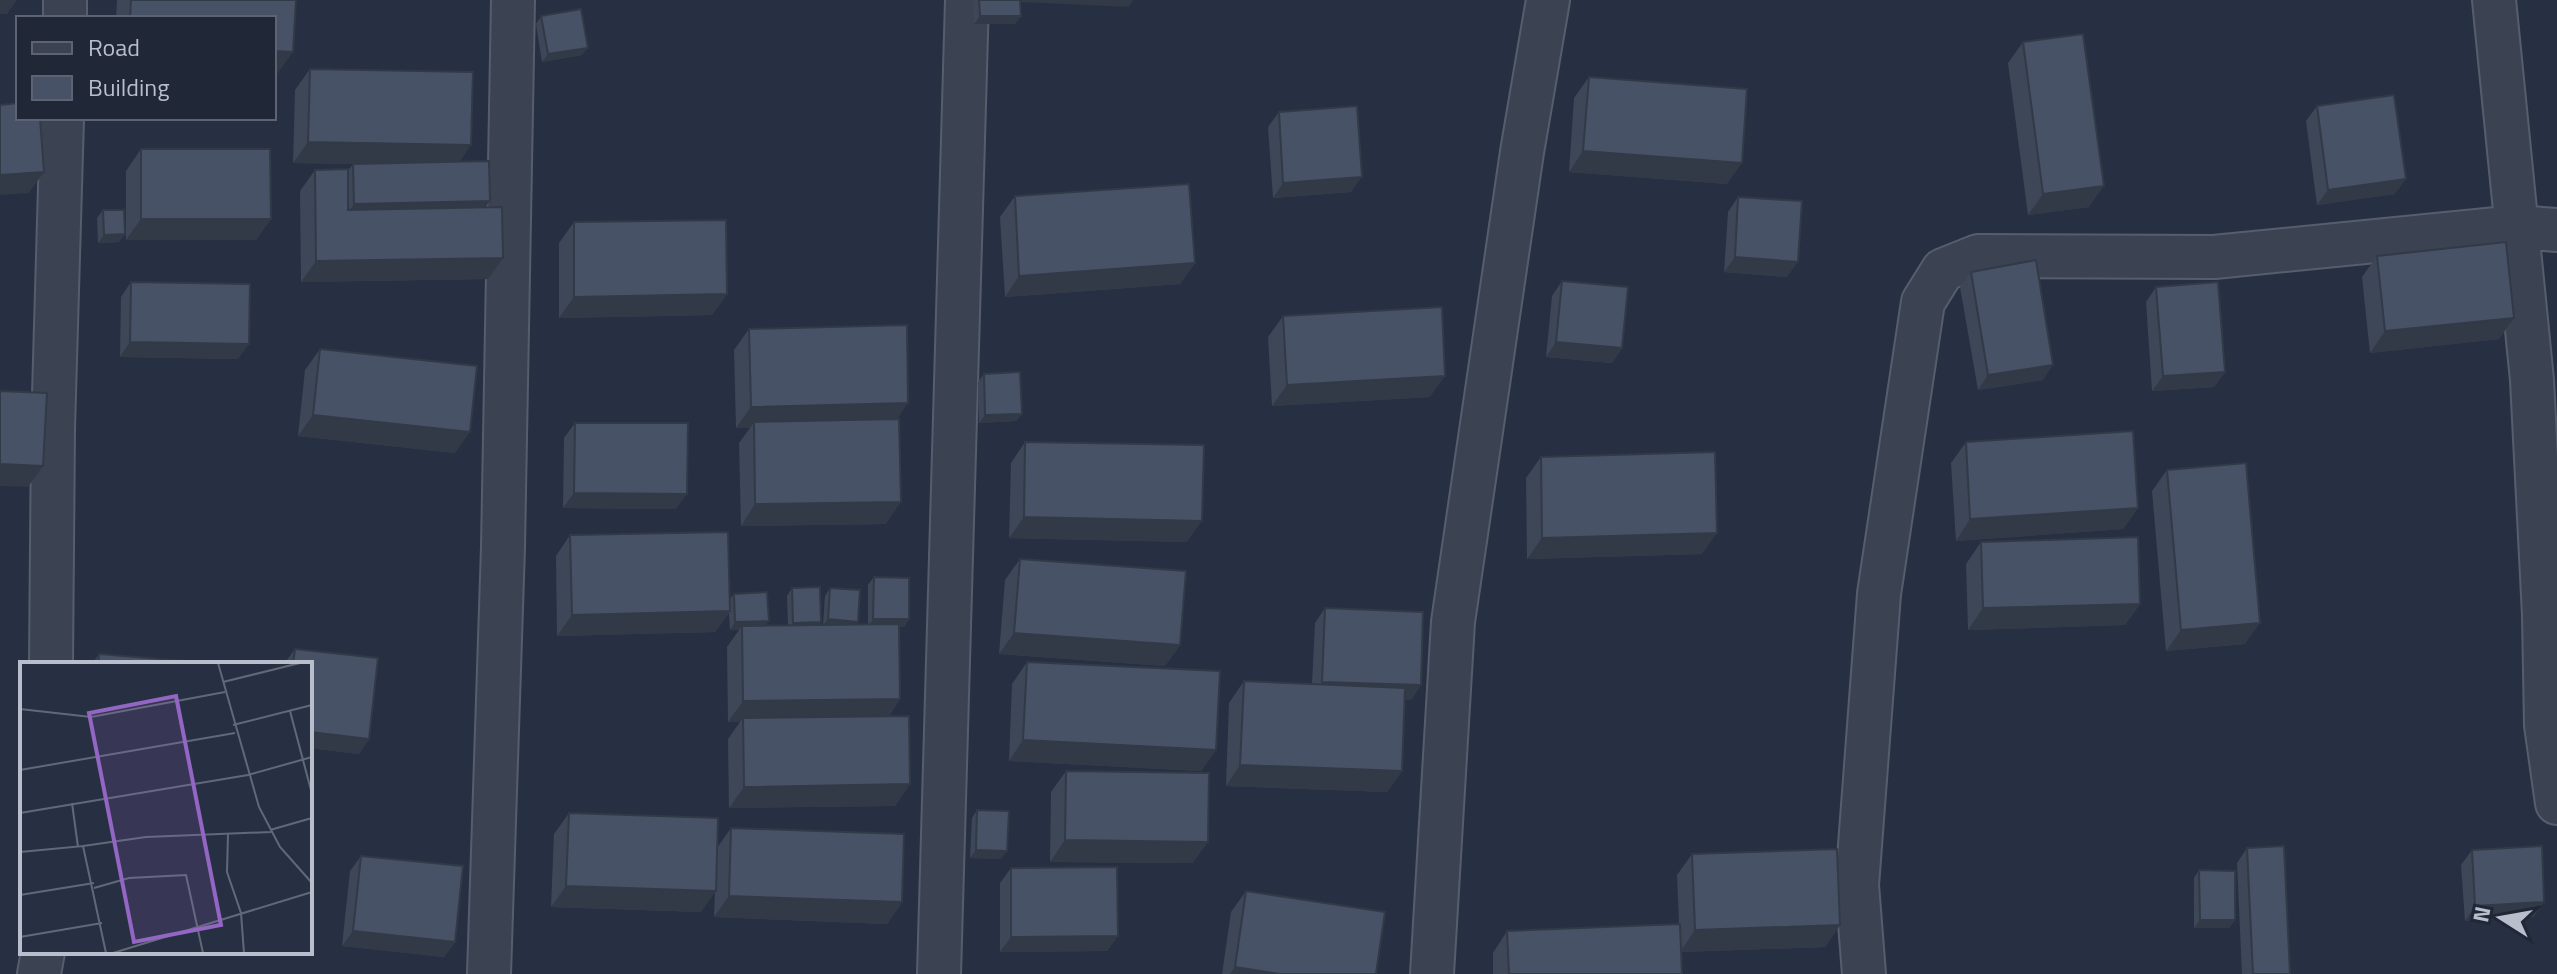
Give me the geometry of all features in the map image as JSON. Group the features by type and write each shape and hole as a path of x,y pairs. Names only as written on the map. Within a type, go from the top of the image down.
{"street":[{"path":"489,974 503,531 513,0"},
{"path":"939,974 967,0"},
{"path":"1432,974 1453,622 1519,167 1548,0"},
{"path":"2494,0 2537,228 2532,380 2544,615 2546,725 2557,803"},
{"path":"51,662 53,429 62,120"},
{"path":"1864,974 1857,885 1879,594 1923,302 1943,270 1978,256 2214,257 2537,228"},
{"path":"39,974 43,954"}],"building":[{"path":"131,0 296,0 293,52 276,51 276,16 130,16"},
{"path":"979,0 1020,0 1021,16 980,16"},
{"path":"581,9 588,48 548,54 541,16"},
{"path":"2083,34 2104,186 2043,194 2023,42"},
{"path":"310,69 473,72 471,145 308,142"},
{"path":"1589,77 1747,89 1742,163 1583,151"},
{"path":"2394,95 2406,179 2328,190 2317,106"},
{"path":"16,103 16,120 40,120 44,172 0,175 0,105"},
{"path":"1357,106 1362,177 1283,183 1279,112"},
{"path":"141,149 270,149 271,219 141,219"},
{"path":"489,161 490,201 354,204 353,164"},
{"path":"348,169 348,210 502,207 503,258 316,261 315,170"},
{"path":"1189,184 1195,263 1019,276 1015,196"},
{"path":"1738,197 1802,201 1798,262 1735,257"},
{"path":"103,210 124,210 125,234 104,235"},
{"path":"726,220 727,294 574,297 574,222"},
{"path":"2506,242 2514,318 2385,331 2377,256"},
{"path":"2036,260 2053,365 1988,375 1971,272"},
{"path":"1562,281 1628,287 1622,348 1556,342"},
{"path":"131,282 250,284 249,344 130,342"},
{"path":"2218,282 2225,372 2163,376 2156,287"},
{"path":"1442,307 1445,376 1287,385 1283,316"},
{"path":"907,325 908,403 751,407 749,329"},
{"path":"320,349 477,366 470,432 313,415"},
{"path":"1020,372 1022,414 985,415 984,374"},
{"path":"0,391 47,393 43,466 0,464"},
{"path":"899,419 901,502 755,504 754,422"},
{"path":"575,423 688,423 687,494 574,493"},
{"path":"2133,431 2138,508 1970,519 1966,442"},
{"path":"1025,442 1204,445 1202,521 1024,517"},
{"path":"1715,452 1717,533 1542,538 1541,457"},
{"path":"2246,463 2260,623 2181,630 2167,470"},
{"path":"728,532 730,611 572,615 570,535"},
{"path":"2138,537 2140,604 1983,608 1981,542"},
{"path":"1020,559 1186,571 1180,645 1014,633"},
{"path":"874,577 909,578 909,619 873,619"},
{"path":"820,587 821,622 793,623 792,588"},
{"path":"830,588 860,590 858,622 828,619"},
{"path":"767,592 769,621 735,622 734,594"},
{"path":"1325,608 1423,612 1421,685 1322,682"},
{"path":"899,624 900,699 743,701 742,626"},
{"path":"295,649 378,658 369,739 312,732 312,662 293,662"},
{"path":"99,654 197,662 98,662"},
{"path":"1027,662 1220,671 1216,750 1023,740"},
{"path":"1244,681 1405,688 1402,771 1240,765"},
{"path":"909,716 910,784 744,787 743,718"},
{"path":"1066,771 1209,773 1208,842 1065,840"},
{"path":"977,810 1009,811 1007,851 976,850"},
{"path":"569,813 718,818 716,891 566,886"},
{"path":"731,828 904,834 902,902 729,896"},
{"path":"2284,846 2290,974 2253,974 2247,848"},
{"path":"2542,846 2544,902 2475,906 2472,850"},
{"path":"1837,849 1840,925 1695,930 1692,854"},
{"path":"361,856 463,866 455,942 353,931"},
{"path":"1117,867 1118,936 1011,937 1011,868"},
{"path":"2199,870 2235,871 2235,920 2200,920"},
{"path":"1246,891 1385,912 1376,974 1280,974 1235,967"},
{"path":"1680,924 1682,974 1509,974 1507,931"}]}
